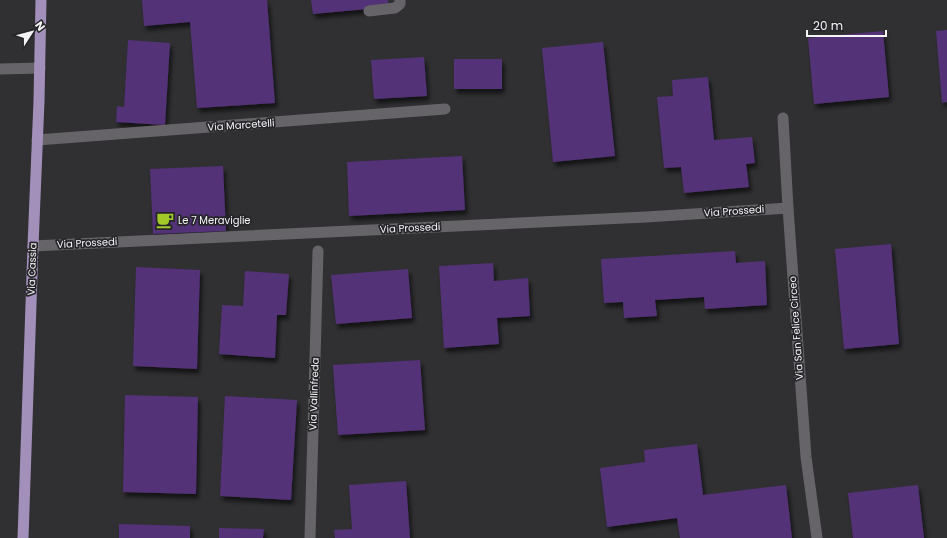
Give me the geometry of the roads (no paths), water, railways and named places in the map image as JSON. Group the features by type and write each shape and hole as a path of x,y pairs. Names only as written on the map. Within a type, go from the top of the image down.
{"main road":[{"name":"Via Cassia","path":"24,538 40,68 40,0"}],"street":[{"path":"370,11 395,8 400,4 400,0"},
{"path":"0,69 40,68"},
{"name":"Via Marcetelli","path":"37,140 445,109"},
{"name":"Via San Felice Circeo","path":"783,118 806,457 816,538"},
{"name":"Via Prossedi","path":"33,246 638,217 788,208"},
{"name":"Via Vallinfreda","path":"310,538 318,251"}],"place":[{"name":"Le 7 Meraviglie","path":"165,220"}]}
